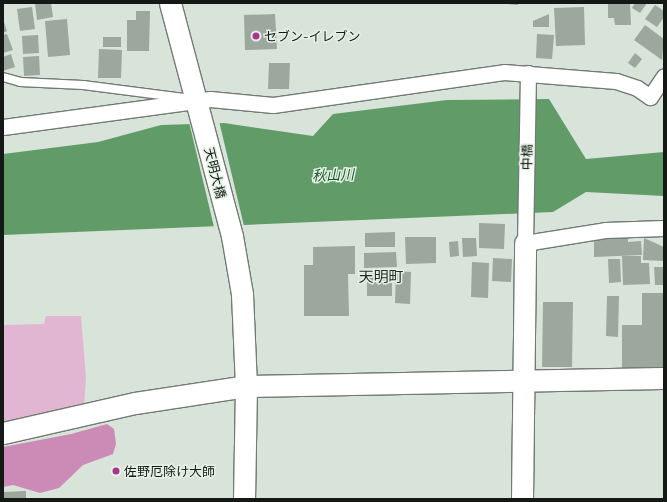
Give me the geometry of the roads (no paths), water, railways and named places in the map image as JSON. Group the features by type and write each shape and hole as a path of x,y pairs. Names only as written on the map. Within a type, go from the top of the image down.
{"street":[{"name":"天明大橋","path":"170,3 232,236 242,294 246,386 244,499"},
{"path":"3,127 198,105 210,99 273,105 504,72 528,79 616,81 637,88 650,97 664,76"},
{"name":"中橋","path":"526,236 528,79"},
{"path":"522,499 526,236 605,230 664,228"},
{"path":"3,433 135,403 246,386 664,378"}],"lane":[{"path":"3,77 20,82 83,85 198,105"}],"water":[{"name":"秋山川","path":"549,99 586,159 664,152 664,196 586,192 553,212 3,235 3,154 98,142 161,125 224,123 313,136 333,114 447,100"}],"place":[{"name":"セブン-イレブン","path":"256,36"},
{"name":"佐野厄除け大師","path":"116,471"}],"district":[{"name":"天明町","path":"381,277"}]}
